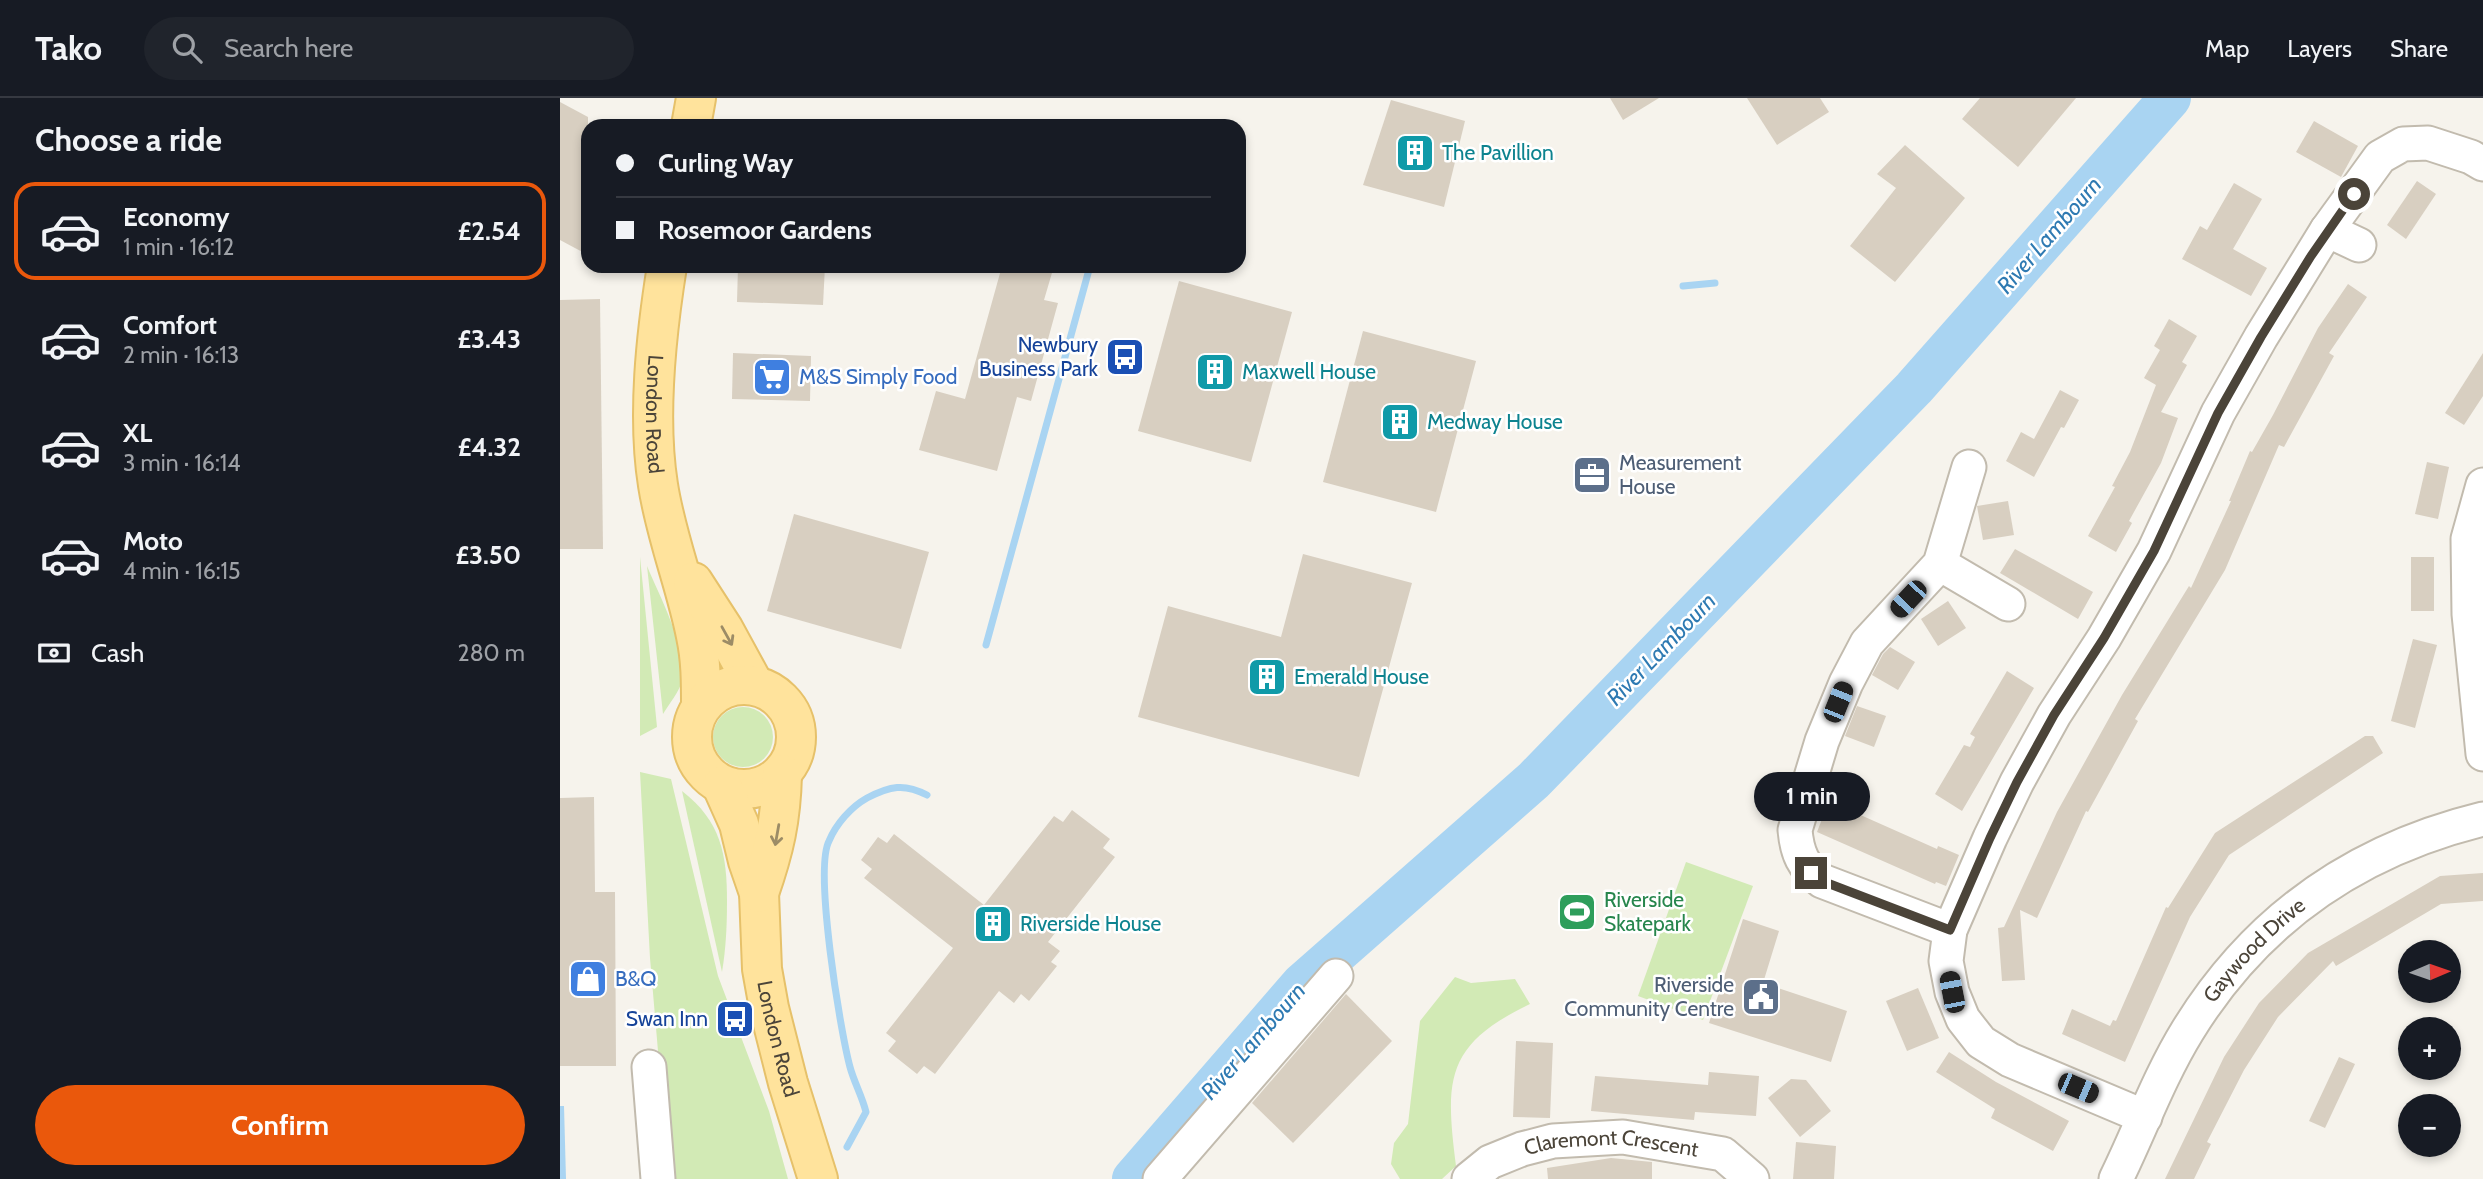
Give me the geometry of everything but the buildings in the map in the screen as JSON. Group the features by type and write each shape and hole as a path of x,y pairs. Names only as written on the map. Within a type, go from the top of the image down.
{"main road":[{"path":"692,119 696,98"},
{"name":"London Road","path":"666,273 656,368 655,451 663,512 697,638 701,705"},
{"name":"London Road","path":"677,559 724,630 754,685"},
{"path":"739,685 754,685 784,703 792,715 796,743 792,760 782,774 754,789 738,790 722,786 705,774 693,751 691,735 701,705 725,688 739,685"},
{"name":"London Road","path":"759,893 774,848 781,811 782,774"},
{"name":"London Road","path":"722,786 739,824 759,893 762,969 768,1008 818,1179"}],"street":[{"path":"2145,1118 2010,1060 1981,1042 1962,1019 1952,992 1946,961 1950,930 2017,782 2054,715 2104,638 2154,551 2218,413 2261,337 2328,230 2380,157 2403,144 2428,143 2471,157 2483,164"},
{"path":"2328,230 2359,245"},
{"path":"1950,930 1822,881 1802,862 1796,845 1795,830 1822,740 1846,683 1867,643 1940,564 1969,467"},
{"path":"2483,485 2468,539 2469,614 2483,754"},
{"path":"1940,564 2008,604"},
{"name":"Gaywood Drive","path":"2116,1179 2165,1072 2187,1031 2218,985 2243,955 2298,904 2363,863 2432,833 2483,819"},
{"path":"1160,1179 1336,976"},
{"path":"649,1067 666,1105 658,1179"},
{"name":"Claremont Crescent","path":"1469,1179 1490,1162 1522,1149 1553,1141 1612,1138 1704,1149 1723,1154 1752,1179"}],"green space":[{"path":"640,557 657,727 640,736"},
{"path":"647,566 677,638 683,668 681,685 663,714"},
{"path":"743,707 764,716 773,737 764,758 743,767 722,758 713,737 722,716"},
{"path":"640,772 671,779 718,976 769,1111 788,1179 669,1179 650,958"},
{"path":"682,791 705,814 723,854 727,910 722,972"},
{"path":"1686,862 1753,886 1703,1020 1638,996"},
{"path":"1455,977 1471,983 1515,979 1530,1004 1481,1034 1466,1050 1457,1068 1452,1087 1451,1110 1456,1166 1442,1179 1400,1179 1391,1164 1394,1143 1408,1124 1420,1021"}],"water":[{"path":"560,1106 564,1106 566,1179 560,1179"}],"waterway":[{"name":"River Lambourn","path":"1133,1179 1302,984 1534,780 1914,388 2170,98"},
{"path":"986,645 1088,273"},
{"path":"1683,286 1715,283"},
{"path":"847,1147 866,1112 850,1067 840,1020 826,915 825,858 829,841 840,822 867,798 897,788 911,789 927,795"}],"place":[{"name":"The Pavillion","path":"1415,153"},
{"name":"Newbury Business Park","path":"1125,357"},
{"name":"Maxwell House","path":"1215,372"},
{"name":"M&S Simply Food","path":"772,377"},
{"name":"Medway House","path":"1400,422"},
{"name":"Measurement House","path":"1592,475"},
{"name":"Emerald House","path":"1267,677"},
{"name":"Riverside Skatepark","path":"1577,912"},
{"name":"Riverside House","path":"993,924"},
{"name":"B&Q","path":"588,979"},
{"name":"Riverside Community Centre","path":"1761,997"},
{"name":"Swan Inn","path":"735,1019"}],"route":[{"path":"1811,873 1822,881 1950,930 2017,782 2054,715 2104,638 2154,551 2218,413 2311,256 2354,194"}]}
